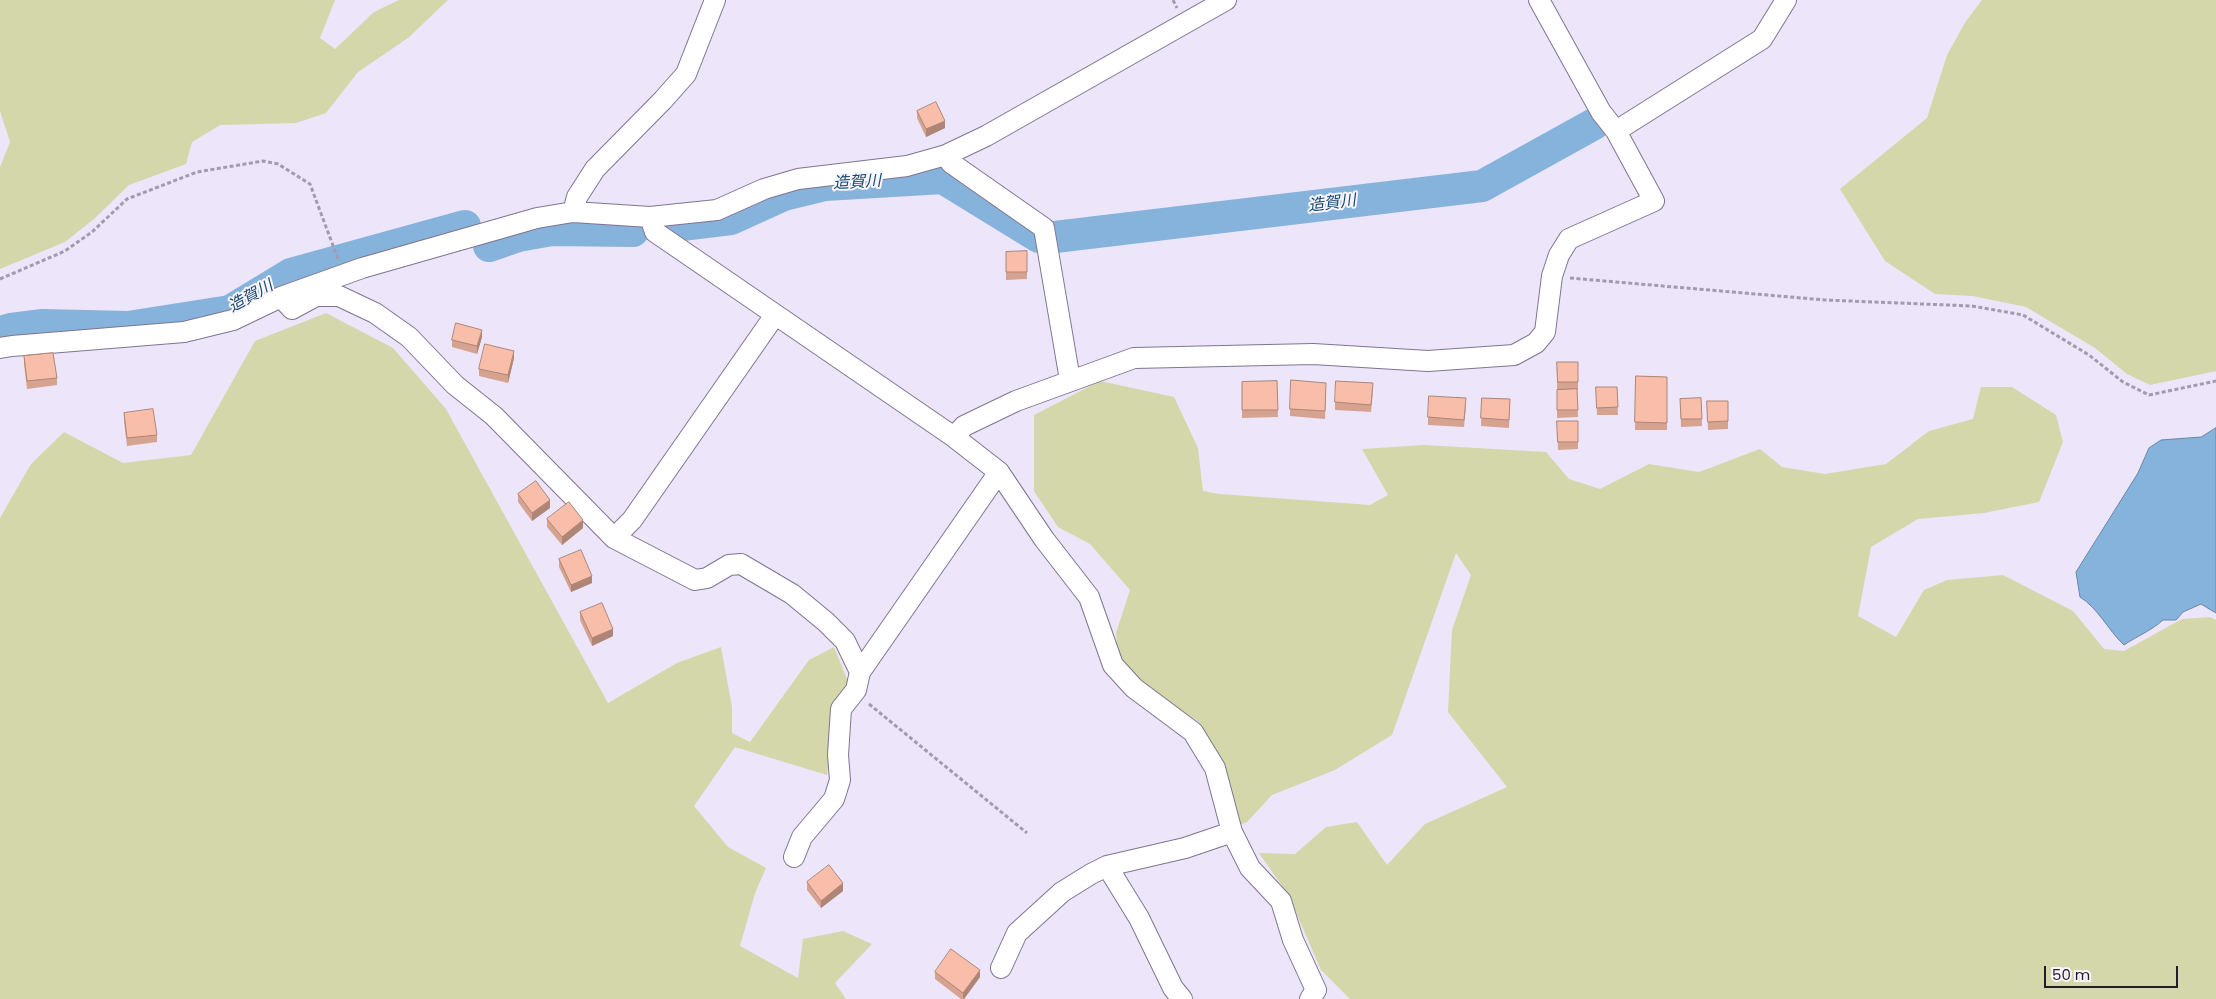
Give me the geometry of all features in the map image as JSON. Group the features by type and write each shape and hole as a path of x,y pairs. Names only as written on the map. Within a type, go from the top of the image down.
{"street":[{"path":"573,212 577,197 595,169 686,74 715,0"},
{"path":"0,348 184,332 234,320 281,297 362,268 537,218 573,212 650,217 717,210 764,189 798,178 907,166 946,155 986,136 1226,0"},
{"path":"954,437 964,426 1016,401 1134,358 1313,354 1428,361 1514,355 1536,343 1545,332 1552,276 1559,255 1570,239 1654,201 1616,132 1601,112 1539,0"},
{"path":"1616,132 1762,39 1786,0"},
{"path":"946,155 951,163 1044,228 1070,380"},
{"path":"650,217 655,232 954,437 999,472 1044,539 1089,597 1113,665 1134,688 1193,732 1215,768 1232,832 1250,868 1281,901 1293,940 1316,990 1310,999"},
{"path":"281,297 292,309 316,296 339,296 375,313 409,337 455,385 494,416 614,538 694,580 707,578 729,564 741,564 792,594 826,622 845,641 858,681"},
{"path":"614,538 632,520 775,315"},
{"path":"794,857 802,837 834,799 840,780 838,755 841,709 999,472"},
{"path":"1001,968 1017,933 1062,892 1091,874 1108,866 1185,848 1232,832"},
{"path":"1108,866 1138,918 1173,988 1182,999"}],"path":[{"path":"0,279 66,251 92,232 127,199 197,172 263,161 278,164 310,184 336,251"},
{"path":"1552,276 1825,300 1972,306 2023,315 2089,355 2123,382 2149,394 2216,382"},
{"path":"858,681 860,697 1027,833"}],"green space":[{"path":"0,0 335,0 320,38 335,49 374,12 399,0 448,0 408,38 358,72 326,113 296,123 220,125 192,142 186,164 129,185 94,219 65,242 0,269 0,167 10,142 0,111"},
{"path":"1982,0 2216,0 2216,371 2150,385 2127,374 2095,348 2026,307 1973,296 1935,294 1885,261 1840,189 1927,118 1947,55 1966,21"},
{"path":"326,313 393,348 446,409 608,703 677,663 721,647 732,707 732,733 750,742 809,660 834,647 849,684 833,717 827,775 735,747 694,806 728,847 766,868 755,893 740,946 798,978 803,939 843,931 872,944 835,983 846,999 0,999 0,518 31,464 64,432 123,463 191,455 255,341"},
{"path":"1100,381 1174,397 1198,448 1203,491 1220,494 1370,505 1388,495 1362,449 1424,445 1546,452 1569,479 1600,489 1649,464 1699,472 1760,449 1782,467 1825,474 1886,464 1929,431 1973,419 1981,387 2012,387 2056,415 2063,442 2039,502 1984,513 1918,519 1871,547 1858,616 1896,637 1924,590 1947,580 2003,575 2073,611 2104,649 2124,651 2182,619 2210,617 2216,620 2216,999 1350,999 1321,970 1289,896 1259,853 1295,854 1326,827 1357,822 1387,865 1425,824 1507,787 1448,712 1452,630 1471,575 1456,553 1392,735 1335,770 1272,795 1247,822 1240,825 1214,747 1199,722 1142,684 1118,654 1116,633 1130,590 1090,544 1058,527 1034,491 1034,415"}],"water":[{"path":"2216,428 2216,613 2201,604 2183,612 2176,620 2163,620 2124,645 2098,613 2080,597 2076,572 2138,473 2149,448 2161,440 2201,437"}],"building":[{"path":"936,102 945,121 926,129 917,111"},
{"path":"1027,251 1027,272 1006,272 1006,252"},
{"path":"456,323 482,330 477,346 452,340"},
{"path":"485,344 514,351 508,375 479,369"},
{"path":"53,353 57,378 27,381 24,356"},
{"path":"1557,362 1578,362 1578,382 1558,382"},
{"path":"1636,376 1667,377 1667,423 1635,422"},
{"path":"1291,380 1326,383 1325,411 1290,409"},
{"path":"1277,381 1278,410 1242,410 1242,382"},
{"path":"1336,381 1373,383 1371,405 1335,402"},
{"path":"1596,387 1617,387 1618,407 1597,408"},
{"path":"1577,389 1578,410 1557,410 1557,390"},
{"path":"1429,396 1466,398 1464,420 1428,417"},
{"path":"1482,398 1510,399 1509,420 1481,418"},
{"path":"1701,398 1702,419 1681,419 1680,399"},
{"path":"1707,401 1728,401 1728,421 1708,422"},
{"path":"153,409 157,435 127,438 124,413"},
{"path":"1557,421 1578,421 1578,442 1558,442"},
{"path":"536,481 550,500 532,513 518,494"},
{"path":"569,502 583,520 562,537 547,519"},
{"path":"581,550 592,576 571,585 559,559"},
{"path":"602,603 613,629 592,638 580,612"},
{"path":"829,865 843,883 821,901 807,882"},
{"path":"951,949 980,970 963,993 935,972"}],"waterway":[{"name":"造賀川","path":"1055,237 1482,186 1594,124"},
{"name":"造賀川","path":"665,227 731,219 784,195 825,185 943,178 1039,237"},
{"name":"造賀川","path":"0,332 43,325 128,327 230,311 291,274 465,226"},
{"name":"造賀川","path":"489,246 518,236 552,230 633,231"}]}
